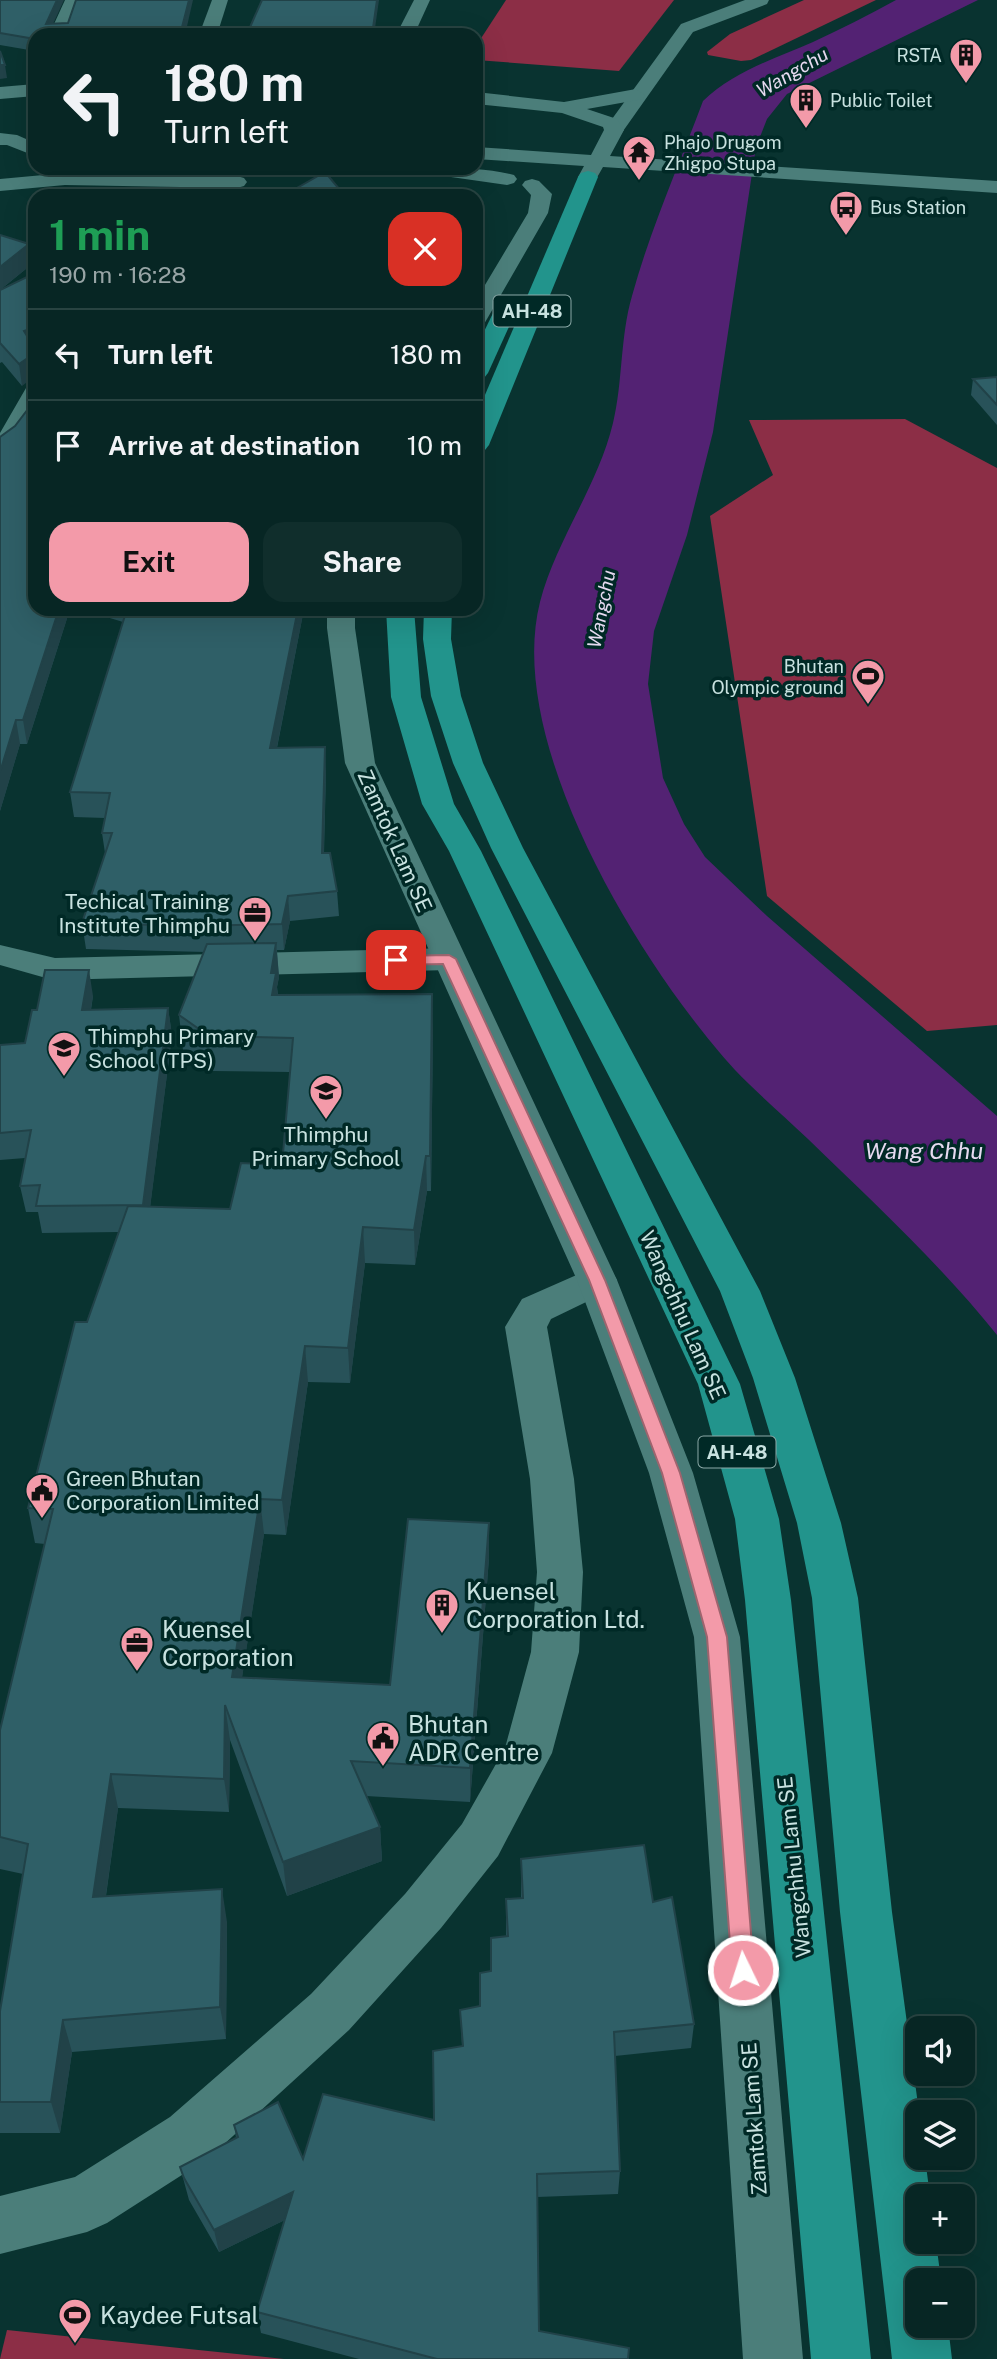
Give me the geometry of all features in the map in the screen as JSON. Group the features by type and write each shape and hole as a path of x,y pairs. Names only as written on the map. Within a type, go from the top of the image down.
{"highway":[{"path":"557,201 592,171"},
{"name":"AH-48","path":"483,428 592,171"},
{"name":"AH-48","path":"483,358 557,201"},
{"name":"Wangchhu Lam SE","path":"400,616 406,698 438,804 465,851 719,1384 757,1519 768,1600 841,2359"},
{"name":"AH-48","path":"438,616 438,639 446,696 468,763 507,848 740,1291 774,1378 819,1523 835,1598 866,1912 910,2268"},
{"name":"AH-48","path":"919,2338 922,2359"}],"main road":[{"path":"61,28 73,0"},
{"path":"210,28 220,0"},
{"path":"408,28 422,0"},
{"path":"490,175 592,171 636,95 687,28 761,0"},
{"path":"0,93 28,91"},
{"path":"564,107 636,95"},
{"path":"483,98 564,107 595,116 610,123 614,130"},
{"path":"0,139 10,139 28,146"},
{"path":"483,153 997,189"},
{"path":"483,174 552,192 557,201"},
{"path":"0,185 53,175"},
{"path":"99,175 238,183"},
{"path":"483,307 538,213 542,194 532,186"},
{"path":"0,450 28,405"},
{"name":"Zamtok Lam SE","path":"341,616 360,763 597,1280 671,1473 717,1637 773,2359"},
{"path":"0,956 14,957 53,970 449,959"},
{"path":"0,2225 87,2203 190,2137 330,2012 423,1911 480,1840 528,1753 555,1653 560,1572 553,1493 526,1327 536,1309 597,1280"}],"shaded area":[{"path":"506,0 674,0 619,71 483,61 483,35"},
{"path":"804,0 876,0 751,60 741,61 708,55 707,52 730,34"},
{"name":"Bhutan Olympic ground","path":"905,419 997,468 997,1025 927,1031 767,896 710,516 773,475 749,420"},
{"name":"Kaydee Futsal","path":"7,2330 284,2359 0,2359"}],"water":[{"name":"Wang Chhu","path":"896,0 978,0 787,94 767,119 756,147 713,432 687,535 654,631 648,684 663,778 684,824 705,857 767,916 997,1116 997,1335 905,1234 735,1070 660,974 623,915 589,851 561,786 542,721 534,659 540,602 547,579 598,469 613,423 625,327 639,271 703,101 741,74"}],"building":[{"path":"0,0 57,0 46,24 68,23 76,0 189,0 182,28 28,28 28,38 0,33"},
{"path":"262,0 377,0 373,28 250,28"},
{"path":"0,51 5,65 0,65"},
{"path":"320,175 328,175 339,189 295,189"},
{"path":"0,235 28,244 28,245 0,267"},
{"path":"28,276 28,330 24,331 28,338 28,358 19,364 0,343 0,290"},
{"path":"997,377 997,405 973,379"},
{"path":"28,409 28,616 57,616 23,720 16,720 0,772 0,437 15,426"},
{"path":"125,616 297,616 270,748 325,747 322,853 330,853 337,891 288,896 282,924 197,926 82,923 112,833 102,833 110,793 70,792"},
{"path":"276,943 271,973 276,973 272,995 432,994 430,1156 426,1156 414,1230 363,1227 348,1348 305,1346 282,1500 260,1499 232,1677 390,1685 408,1519 489,1523 470,1768 351,1761 380,1827 283,1862 225,1705 224,1779 111,1774 93,1897 222,1889 220,2007 63,2020 51,2102 0,2102 0,2011 28,1844 0,1837 0,1730 53,1509 28,1508 75,1322 87,1322 128,1206 230,1209 241,1163 282,1165 293,1038 209,1036 179,1015 207,944"},
{"path":"45,970 89,970 82,1010 168,1008 143,1205 36,1206 40,1185 20,1186 31,1130 0,1133 0,1045 25,1043 32,1010 37,1010"},
{"path":"644,1845 653,1902 672,1897 694,2024 614,2032 620,2171 537,2174 539,2331 629,2348 628,2359 437,2359 257,2312 293,2192 214,2230 180,2167 238,2137 234,2125 278,2102 303,2159 323,2094 434,2120 433,2051 463,2046 460,2010 480,2006 480,1973 491,1971 491,1938 508,1936 506,1899 523,1898 521,1859"}],"place":[{"name":"RSTA","path":"966,85"},
{"name":"Public Toilet","path":"806,130"},
{"name":"Phajo Drugom Zhigpo Stupa","path":"639,182"},
{"name":"Bus Station","path":"846,237"},
{"name":"Bhutan Olympic ground","path":"868,706"},
{"name":"Techical Training Institute Thimphu","path":"255,943"},
{"name":"Thimphu Primary School (TPS)","path":"64,1078"},
{"name":"Thimphu Primary School","path":"326,1121"},
{"name":"Green Bhutan Corporation Limited","path":"42,1520"},
{"name":"Kuensel Corporation Ltd.","path":"442,1635"},
{"name":"Kuensel Corporation","path":"137,1673"},
{"name":"Bhutan ADR Centre","path":"383,1768"},
{"name":"Kaydee Futsal","path":"75,2345"}],"route":[{"path":"396,960 449,959 597,1280 671,1473 717,1637 743,1970"}],"water label":[{"name":"Wangchu","path":"792,72"},
{"name":"Wangchu","path":"601,609"}]}
